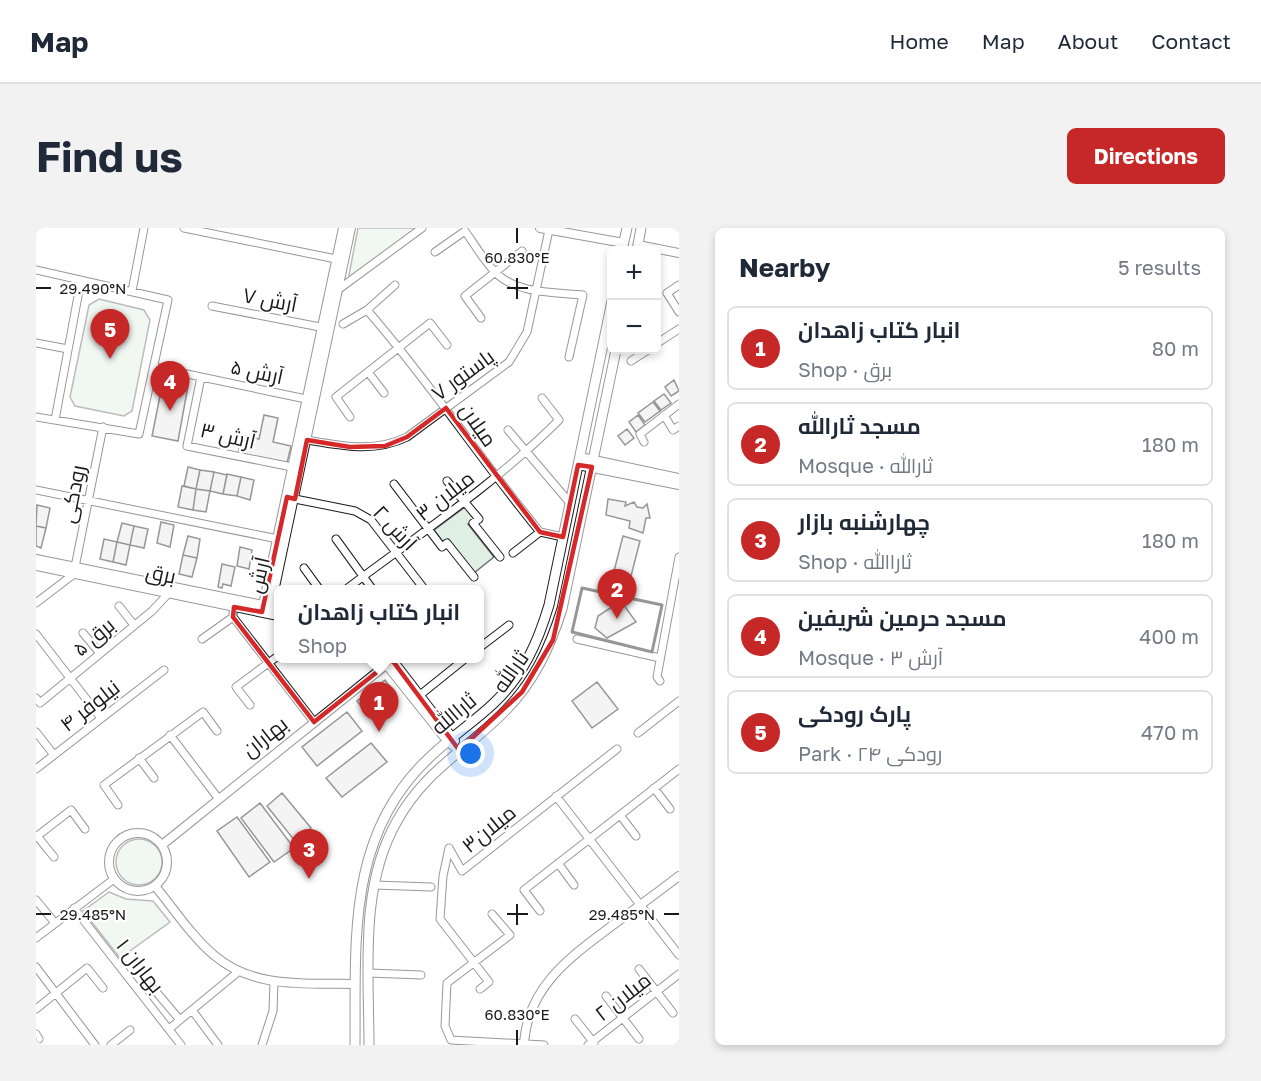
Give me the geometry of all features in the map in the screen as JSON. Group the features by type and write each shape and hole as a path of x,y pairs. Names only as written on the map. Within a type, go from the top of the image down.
{"main road":[{"path":"623,246 627,228"},
{"path":"637,246 641,228"},
{"name":"ثاراالله","path":"355,1045 357,916 361,883 370,848 385,814 408,781 451,739 495,703 526,664 540,635 549,605 607,325"},
{"name":"ثارالله","path":"369,1045 370,917 374,885 383,852 397,821 418,789 439,766 504,712 537,671 553,640 562,609 615,354"},
{"path":"356,984 369,985"}],"street":[{"path":"132,291 144,228"},
{"path":"184,228 336,259"},
{"name":"آرش","path":"270,608 278,539 291,498 292,467 303,439 306,399 343,228"},
{"name":"آرش","path":"274,585 303,439 339,289 351,228"},
{"path":"339,289 422,228"},
{"path":"544,229 619,246"},
{"name":"پاستور ۷","path":"303,439 350,447 385,446 407,437 509,362 527,332 536,291 544,229"},
{"path":"435,252 465,231 495,272 504,280 536,291 583,295 569,357"},
{"path":"481,318 465,296 522,251"},
{"path":"661,251 679,253"},
{"path":"36,270 168,300 140,434 36,417"},
{"path":"55,420 81,280"},
{"path":"343,324 367,310 395,285"},
{"path":"678,309 667,293 679,285"},
{"name":"آرش ۷","path":"212,306 320,327"},
{"name":"میلان","path":"367,310 399,347 495,477 540,532"},
{"path":"350,417 336,397 430,323 447,345"},
{"path":"661,341 679,329"},
{"path":"36,343 68,349"},
{"path":"631,361 642,354"},
{"name":"آرش ۵","path":"154,367 306,399"},
{"path":"368,372 384,393"},
{"name":"آرش ۳","path":"201,377 187,446 292,467"},
{"name":"میلان ۳","path":"351,585 428,530 526,453 559,420 542,398"},
{"path":"644,442 640,434 679,404"},
{"path":"664,415 673,430 679,426"},
{"name":"رودکی","path":"74,570 103,427"},
{"path":"507,430 570,503"},
{"path":"579,461 679,478"},
{"path":"606,466 679,485"},
{"path":"447,481 479,519 473,523 500,557"},
{"path":"394,484 442,548 447,543 474,577"},
{"path":"36,490 278,539"},
{"name":"آرش ۲","path":"291,498 355,511 371,520 421,585"},
{"path":"513,553 540,532 563,537"},
{"path":"336,539 369,585"},
{"path":"660,681 657,677 679,557"},
{"name":"برق","path":"36,559 168,594 234,607 270,608"},
{"name":"برق","path":"36,566 74,570 270,608"},
{"path":"304,568 316,585"},
{"path":"36,603 74,570"},
{"name":"آرش","path":"270,608 274,587"},
{"name":"برق ۵","path":"38,700 71,679 99,652 134,625 168,594"},
{"path":"118,606 134,625"},
{"path":"234,607 233,617 314,722"},
{"path":"202,639 233,617"},
{"path":"484,645 509,625"},
{"path":"83,633 99,652"},
{"path":"36,634 101,718"},
{"path":"577,639 660,658"},
{"path":"250,705 236,687 274,660"},
{"name":"بهاران","path":"162,845 385,663"},
{"path":"391,663 451,739"},
{"path":"392,663 420,695 459,750"},
{"path":"420,695 460,663"},
{"name":"نیلوفر ۴","path":"36,769 164,670"},
{"path":"638,733 679,701"},
{"path":"118,805 104,785 139,758 202,712 217,731"},
{"path":"36,732 54,755"},
{"path":"170,735 218,798"},
{"path":"617,749 556,796 679,955"},
{"path":"139,758 154,778"},
{"path":"540,911 524,890 679,769"},
{"path":"654,788 670,809"},
{"name":"میلان۳","path":"475,962 440,919 449,848 462,871 556,796"},
{"path":"54,857 37,837 71,810 85,829"},
{"path":"620,815 636,836"},
{"path":"129,834 148,834 162,845 168,862 162,879 155,886 138,891 129,890 114,879 109,862 110,853 121,838 129,834"},
{"path":"558,863 574,885"},
{"path":"524,1044 533,1002 549,978 569,958 679,876"},
{"path":"36,938 114,879"},
{"path":"374,885 431,887"},
{"path":"155,886 198,940 215,956 238,972 274,982 356,984"},
{"path":"36,900 55,923"},
{"name":"بهاران ۱","path":"74,908 169,1029 177,1044"},
{"path":"492,914 510,935 447,983 445,1026 451,1040 544,1045"},
{"path":"475,962 489,982 480,989"},
{"path":"36,967 95,1045"},
{"path":"36,1009 87,968 103,988"},
{"path":"639,969 673,1013"},
{"path":"169,1029 238,972"},
{"path":"369,973 421,975"},
{"name":"میلان ۲","path":"592,1044 679,974"},
{"path":"262,1045 273,1011 274,982"},
{"path":"152,987 180,1020"},
{"path":"606,996 639,1039"},
{"path":"192,1010 218,1045"},
{"path":"575,1019 592,1044"},
{"path":"111,1045 130,1030"}],"highlighted area":[{"path":"446,408 540,532 563,537 578,465 592,467 553,640 522,692 459,750 392,660 314,722 233,617 234,607 262,612 287,497 295,499 307,440 350,447 385,446 407,437"}],"green space":[{"path":"358,228 414,228 412,234 351,277 349,275"},
{"path":"99,299 144,310 150,320 132,411 124,416 75,406 70,397 89,305"},
{"path":"465,507 475,518 468,524 494,557 474,573 448,539 443,542 434,530"},
{"path":"139,839 155,846 162,862 155,878 139,885 123,878 116,862 123,846"},
{"path":"109,892 126,899 153,901 170,922 120,958 83,911"}],"building":[{"path":"674,380 679,391 671,396 665,387"},
{"path":"163,381 188,386 178,441 152,436"},
{"path":"664,394 671,403 661,410 654,401"},
{"path":"653,402 660,411 645,422 638,413"},
{"path":"264,415 278,418 273,442 291,446 287,463 238,453 242,435 259,439"},
{"path":"638,415 645,425 636,432 629,422"},
{"path":"627,429 634,438 625,445 618,436"},
{"path":"188,467 200,470 196,489 184,486"},
{"path":"200,470 214,472 210,491 196,489"},
{"path":"214,472 227,475 223,494 210,491"},
{"path":"227,474 241,477 237,496 223,494"},
{"path":"241,477 254,480 250,500 237,496"},
{"path":"182,486 196,489 193,510 178,507"},
{"path":"196,489 210,491 206,512 193,510"},
{"path":"608,499 626,502 625,506 634,502 637,507 643,508 647,504 650,518 646,518 643,533 629,528 630,521 606,515"},
{"path":"37,505 50,508 46,528 36,526"},
{"path":"161,522 174,525 170,547 157,543"},
{"path":"122,523 134,526 130,545 117,542"},
{"path":"36,526 46,528 41,548 36,546"},
{"path":"134,526 148,529 144,548 130,545"},
{"path":"188,536 200,539 197,558 183,555"},
{"path":"623,536 640,541 631,576 614,571"},
{"path":"104,539 117,542 113,562 100,559"},
{"path":"117,542 130,545 126,565 113,562"},
{"path":"240,547 252,550 249,569 237,566"},
{"path":"183,555 197,558 192,577 179,574"},
{"path":"222,564 235,567 231,586 223,584 222,588 218,587"},
{"path":"621,601 636,622 607,638 595,628 598,616"},
{"path":"385,680 396,695 368,716 357,701"},
{"path":"597,682 618,709 592,728 572,701"},
{"path":"347,712 362,731 317,766 302,747"},
{"path":"371,743 387,762 342,797 326,778"},
{"path":"282,793 311,828 295,841 267,806"},
{"path":"260,803 294,848 274,862 241,818"},
{"path":"237,817 270,862 249,877 217,831"}],"wall":[{"path":"582,588 662,605 652,652 572,632 582,588"}],"place":[{"name":"پارک رودکی","path":"110,359"},
{"name":"مسجد حرمین شریفین","path":"170,411"},
{"name":"مسجد ثارالله","path":"617,619"},
{"name":"انبار کتاب زاهدان","path":"379,732"},
{"name":"چهارشنبه بازار","path":"309,879"}]}
